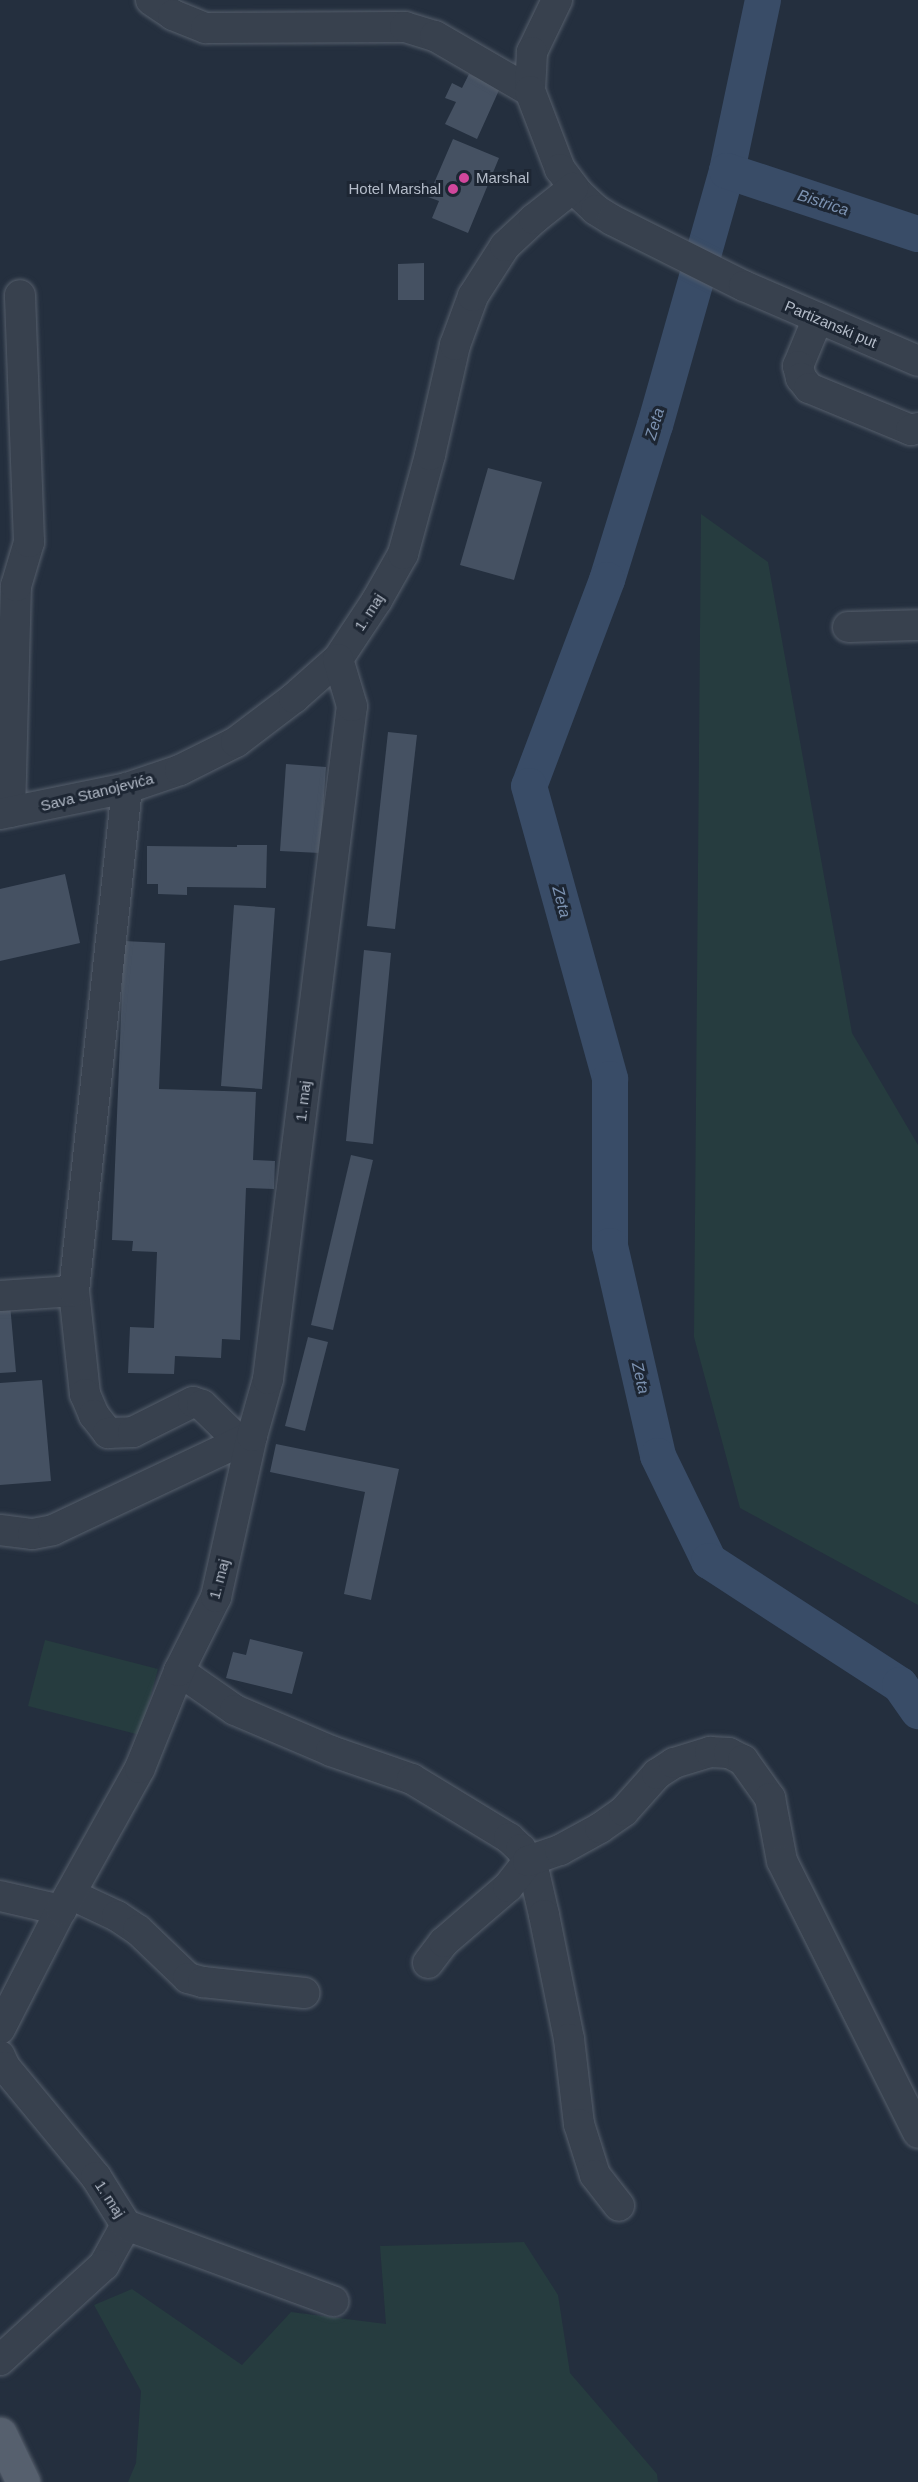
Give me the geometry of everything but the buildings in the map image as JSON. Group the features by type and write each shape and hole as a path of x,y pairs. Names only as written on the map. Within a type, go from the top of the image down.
{"main road":[{"path":"0,2434 23,2482"}],"street":[{"path":"151,0 172,15 206,28 405,27 435,36 530,91 532,52 557,0"},
{"name":"Partizanski put","path":"530,91 560,170 573,188 596,210 744,286 918,361"},
{"name":"1. maj","path":"0,2029 65,1902 140,1768 179,1671 216,1597 246,1439 268,1379 352,706 338,659 377,600 403,554 430,455 455,345 473,296 505,246 573,188"},
{"path":"5,813 8,586 29,542 20,296"},
{"path":"818,318 798,366 801,378 809,387 911,430 918,428"},
{"path":"848,627 918,625"},
{"name":"Sava Stanojevića","path":"5,813 127,788 180,770 236,742 294,698 338,659"},
{"path":"0,1530 33,1534 53,1530 246,1439 202,1405 194,1402 133,1432 108,1433 94,1415 85,1394 74,1291 127,788"},
{"path":"0,1296 74,1291"},
{"path":"179,1671 235,1710 331,1751 412,1779 509,1838 528,1861 544,1915 569,2039 579,2124 595,2175 619,2206"},
{"path":"428,1964 444,1942 508,1887 528,1861 560,1850 600,1828 624,1811 657,1774 674,1763 710,1752 729,1753 743,1760 770,1798 782,1861 793,1886 812,1916 918,2133"},
{"path":"0,1896 65,1902 117,1916 138,1930 188,1978 203,1982 304,1993"},
{"name":"1. maj","path":"0,2360 81,2289 104,2265 126,2225 96,2177 1,2062"},
{"path":"126,2225 333,2301"}],"green space":[{"path":"701,514 768,562 852,1033 918,1145 918,1605 740,1508 694,1337"},
{"path":"45,1640 158,1669 140,1735 28,1706"},
{"path":"524,2242 558,2295 570,2373 657,2474 658,2482 128,2482 136,2463 141,2391 94,2305 132,2289 242,2365 291,2312 386,2324 380,2246"}],"waterway":[{"name":"Zeta","path":"763,0 727,171 655,425 607,580 529,786 610,1079 610,1246 658,1456 709,1561 900,1685 918,1711"},
{"name":"Bistrica","path":"727,171 918,234"}],"place":[{"name":"Marshal","path":"464,178"},
{"name":"Hotel Marshal","path":"453,189"}]}
